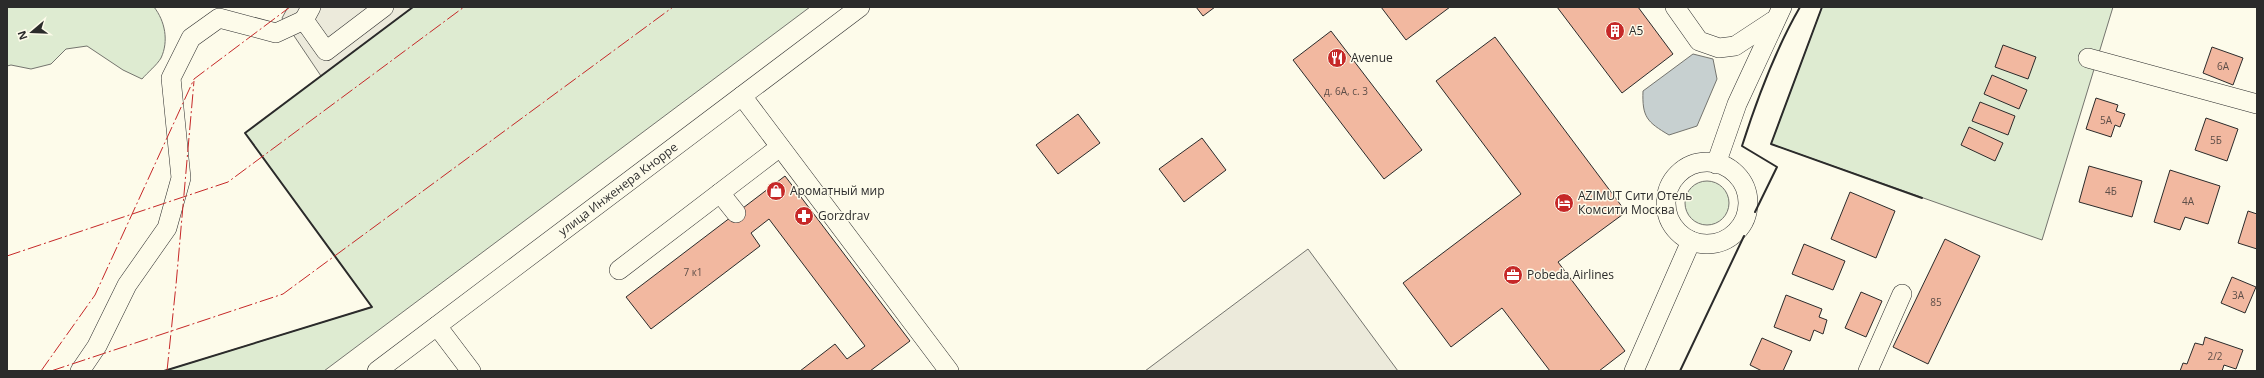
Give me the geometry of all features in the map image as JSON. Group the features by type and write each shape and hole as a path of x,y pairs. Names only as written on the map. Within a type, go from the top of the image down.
{"street":[{"path":"80,371 97,346 127,285 167,228 181,178 171,78 191,38 219,18 276,33 307,14 326,51 384,7"},
{"name":"улица Инженера Кнорре","path":"377,371 860,7"},
{"path":"1674,7 1699,41 1719,48 1735,46 1755,35 1778,14"},
{"path":"1716,164 1737,104 1778,14"},
{"path":"2088,58 2257,104"},
{"path":"742,96 945,370"},
{"path":"619,270 780,147"},
{"path":"1702,163 1716,164 1729,169 1743,185 1748,206 1744,220 1731,236 1718,242 1704,244 1691,241 1679,233 1671,221 1666,201 1670,187 1677,175 1689,167 1702,163"},
{"path":"720,193 736,213"},
{"path":"1634,371 1691,241"},
{"path":"1868,371 1902,294"},
{"path":"437,326 471,371"}],"green space":[{"path":"7,7 154,7 161,18 165,31 165,45 159,61 142,79 123,70 87,46 66,49 51,64 31,69 11,65 7,66"},
{"path":"413,7 810,7 324,371 164,371 372,307 245,133"},
{"path":"1822,7 2113,7 2042,240 1771,144"},
{"path":"1703,181 1711,181 1716,182 1723,187 1728,194 1728,212 1723,219 1716,224 1703,225 1695,222 1688,215 1685,207 1685,199 1688,191 1695,184"}],"shaded area":[{"path":"288,7 413,7 321,76 282,18"},
{"path":"1693,54 1713,59 1717,79 1697,126 1669,135 1647,118 1644,107 1643,91"},
{"path":"1308,249 1398,371 1145,371"}],"building":[{"path":"1196,7 1215,7 1203,16"},
{"path":"1381,7 1450,7 1406,40"},
{"name":"А5","path":"1557,7 1638,7 1673,54 1622,93"},
{"path":"1331,31 1422,150 1384,179 1293,60"},
{"name":"AZIMUT Сити Отель Комсити Москва","path":"1495,37 1626,212 1558,262 1625,351 1599,371 1550,371 1502,308 1451,347 1403,283 1521,194 1436,81"},
{"path":"2003,45 2036,57 2028,79 1995,67"},
{"path":"2212,47 2243,58 2233,85 2203,73"},
{"path":"1992,75 2027,90 2019,109 1984,94"},
{"path":"2096,98 2118,105 2116,111 2125,114 2120,127 2115,125 2111,137 2086,129"},
{"path":"1980,102 2015,116 2008,135 1972,121"},
{"path":"1078,114 1100,143 1058,174 1036,145"},
{"path":"2206,118 2238,129 2227,161 2195,150"},
{"path":"1969,127 2003,143 1995,161 1961,145"},
{"path":"1202,138 1226,170 1184,202 1159,169"},
{"path":"2089,166 2142,181 2132,217 2079,202"},
{"path":"2170,170 2220,186 2208,224 2185,217 2180,230 2154,222"},
{"path":"785,176 910,341 870,371 800,371 835,344 847,359 865,346 769,219 751,233 760,246 651,329 626,297"},
{"path":"1850,192 1895,211 1876,258 1831,239"},
{"path":"2248,211 2257,214 2257,249 2238,243"},
{"path":"1945,239 1980,256 1928,364 1893,347"},
{"path":"1804,244 1845,261 1833,290 1792,274"},
{"path":"2232,277 2256,287 2245,313 2221,303"},
{"path":"1861,292 1882,301 1866,337 1845,328"},
{"path":"1786,295 1822,309 1819,317 1827,320 1823,334 1814,330 1810,341 1774,327"},
{"path":"2205,337 2243,350 2236,369 2224,365 2222,371 2180,371 2183,363 2187,364 2195,343 2203,345"},
{"path":"1762,338 1792,351 1783,371 1762,371 1750,365"}],"wall":[{"path":"164,371 372,307 245,133 413,7"},
{"path":"1755,212 1777,167 1742,146 1767,75 1782,40 1800,7"},
{"path":"1822,7 1771,144 1922,198"},
{"path":"1680,371 1744,236"}],"power":[{"path":"41,371 95,295 194,79 290,7"},
{"path":"7,256 228,182 464,7"},
{"path":"51,371 283,294 673,7"},
{"path":"167,371 194,81"}],"place":[{"name":"А5","path":"1615,31"},
{"name":"Avenue","path":"1337,58"},
{"name":"Ароматный мир","path":"776,191"},
{"name":"AZIMUT Сити Отель Комсити Москва","path":"1564,203"},
{"name":"Gorzdrav","path":"804,216"},
{"name":"Pobeda Airlines","path":"1513,275"}]}
